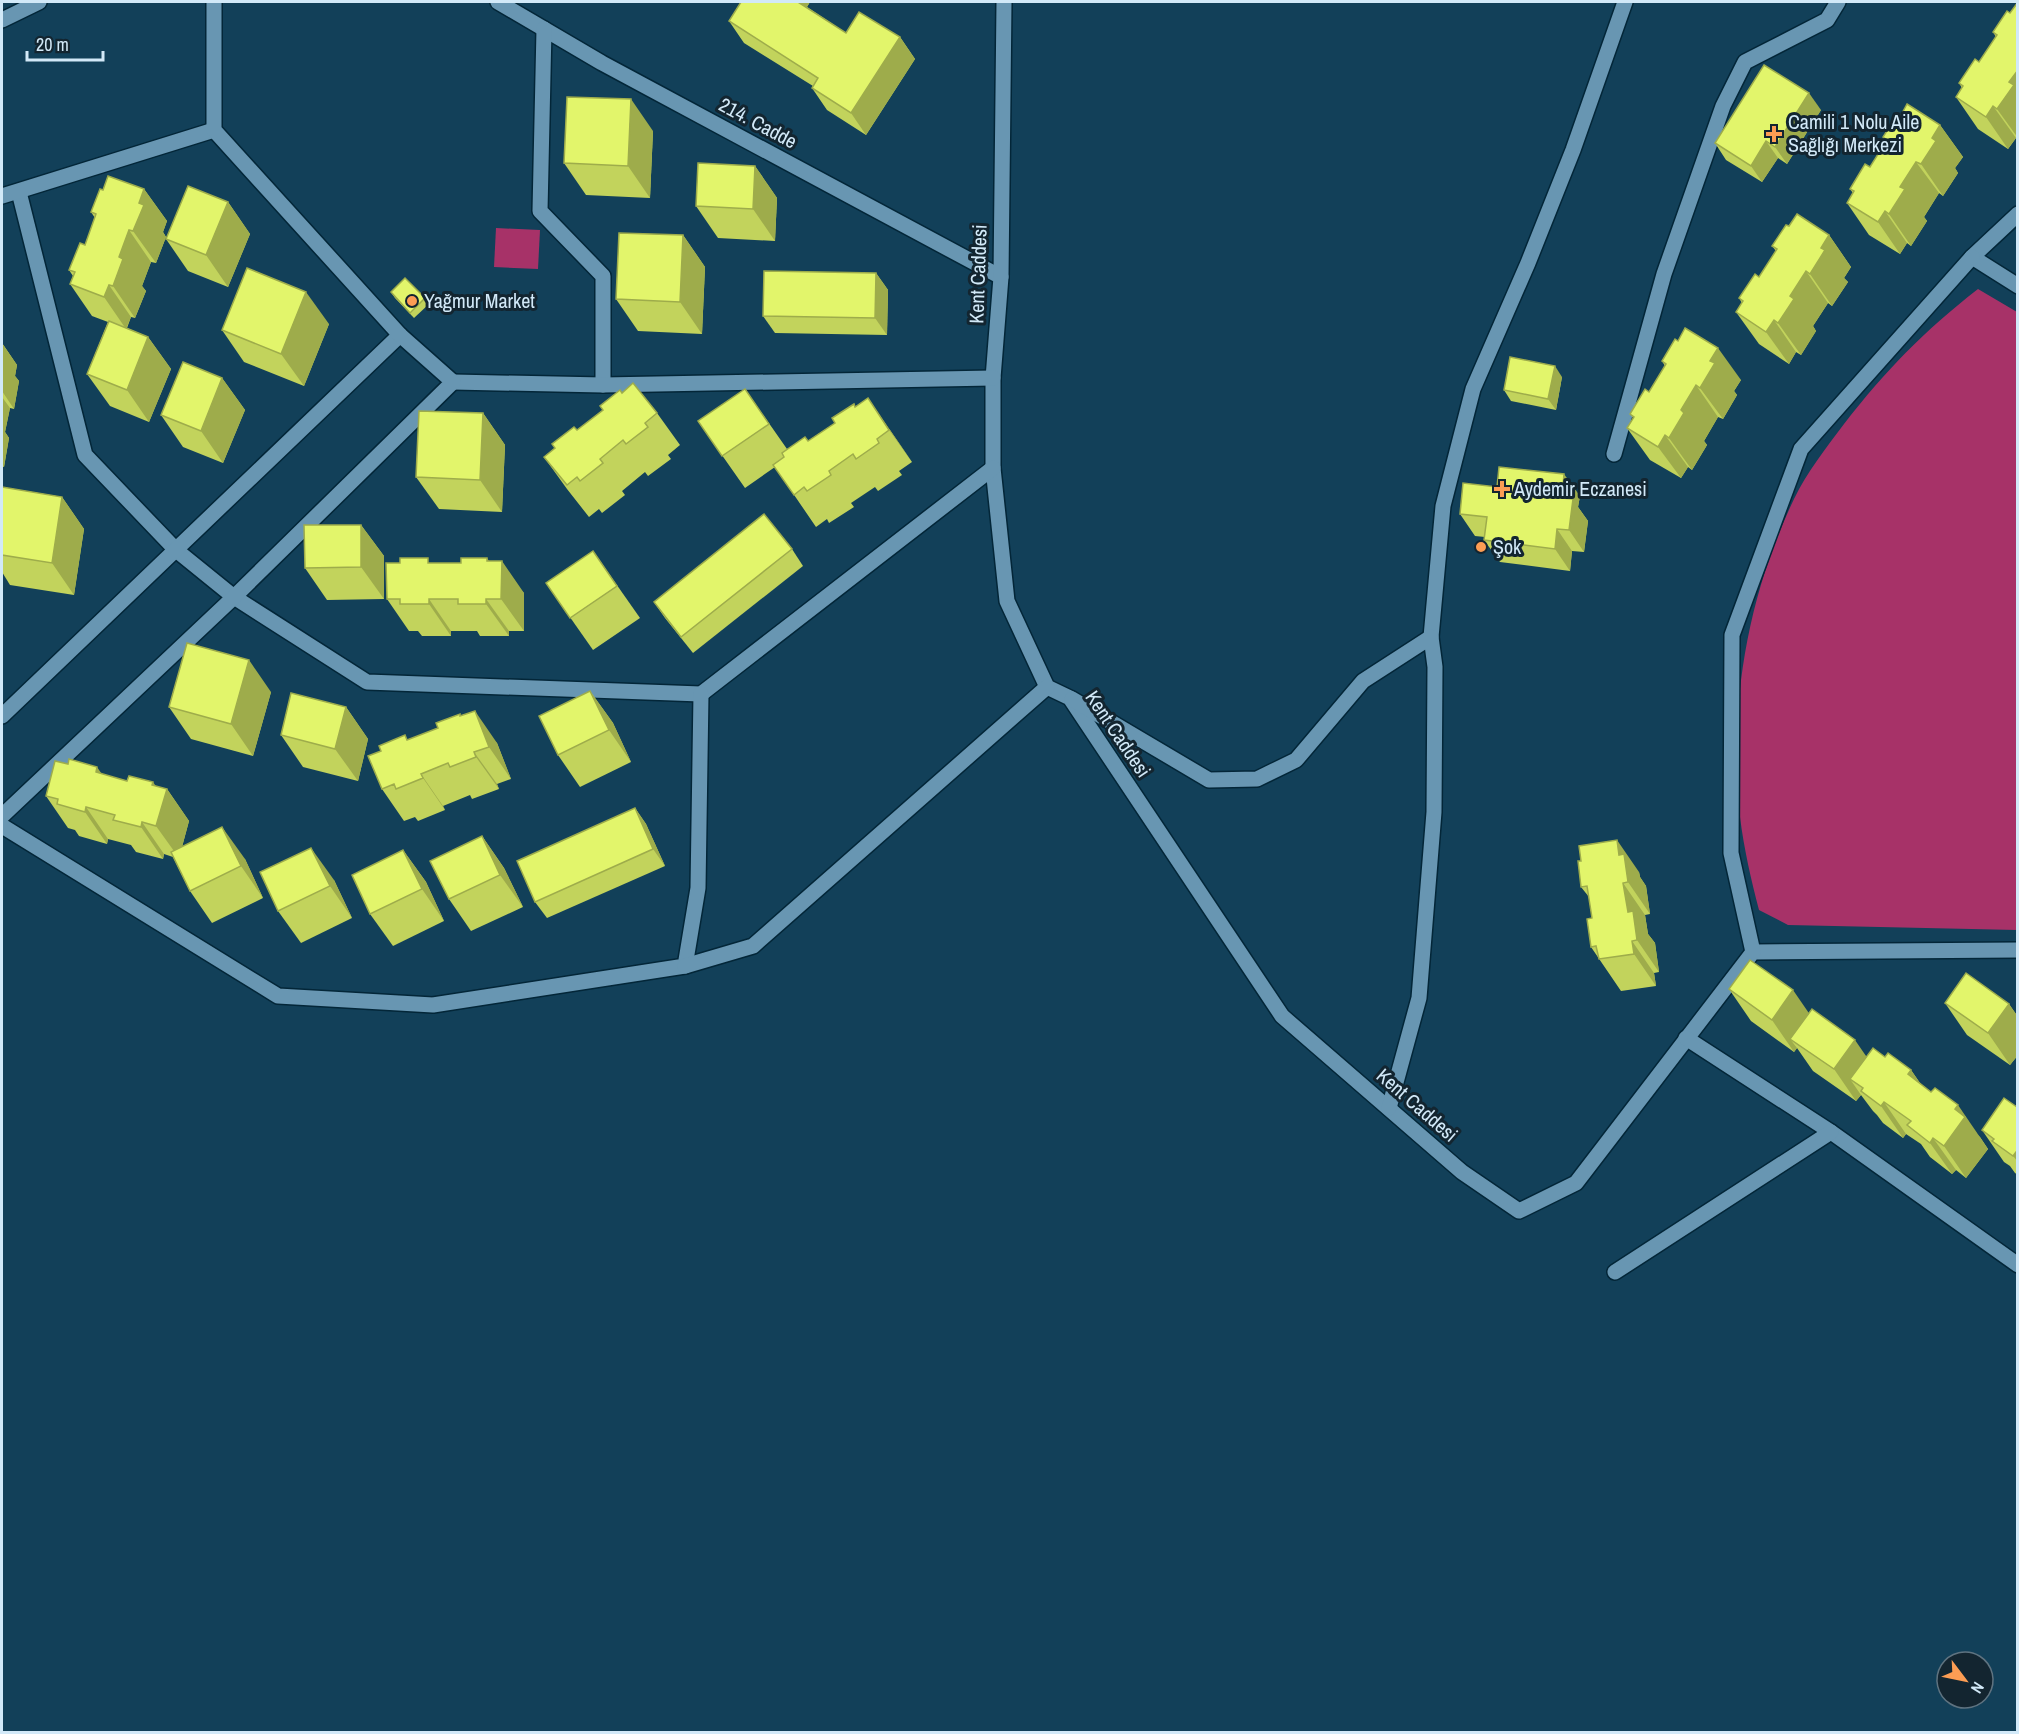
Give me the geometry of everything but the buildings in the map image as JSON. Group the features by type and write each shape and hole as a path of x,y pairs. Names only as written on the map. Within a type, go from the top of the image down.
{"street":[{"path":"2,20 39,2"},
{"path":"214,2 214,130 400,335 453,382 603,385 993,378"},
{"name":"214. Cadde","path":"498,2 602,63 1001,277"},
{"name":"Kent Caddesi","path":"1004,2 1001,277 993,378 993,468 1007,601 1047,687 1070,698 1282,1016 1462,1172 1519,1211 1576,1183 1686,1038"},
{"path":"1389,1108 1419,998 1434,812 1435,666 1431,638 1443,506 1473,389 1528,263 1573,150 1625,2"},
{"path":"1614,454 1664,274 1723,106 1745,62 1827,20 1838,2"},
{"path":"544,29 540,211 603,276 603,385"},
{"path":"2,196 214,130"},
{"path":"19,192 85,455 176,550 234,597 367,682 701,694 993,468"},
{"path":"1753,952 1731,853 1732,635 1801,449 1972,257 2018,214"},
{"path":"1972,257 2018,286"},
{"path":"2,716 400,335"},
{"path":"2,816 234,597 453,382"},
{"path":"1070,698 1209,780 1257,779 1296,760 1363,681 1431,638"},
{"path":"2,826 278,996 433,1005 685,966 753,946 1047,687"},
{"path":"685,966 698,888 701,694"},
{"path":"1753,952 2018,950"},
{"path":"1753,952 1686,1038 1831,1132 2018,1265"},
{"path":"1615,1272 1831,1132"}],"shaded area":[{"path":"496,228 540,230 538,269 494,267"},
{"path":"1978,289 2017,312 2017,930 1788,925 1759,910 1740,817 1737,776 1739,695 1753,614 1764,575 1794,499 1830,442 1906,352"}],"place":[{"name":"Camili 1 Nolu Aile Sağlığı Merkezi","path":"1774,134"},
{"name":"Yağmur Market","path":"412,301"},
{"name":"Aydemir Eczanesi","path":"1502,489"},
{"name":"Şok","path":"1481,547"}]}
